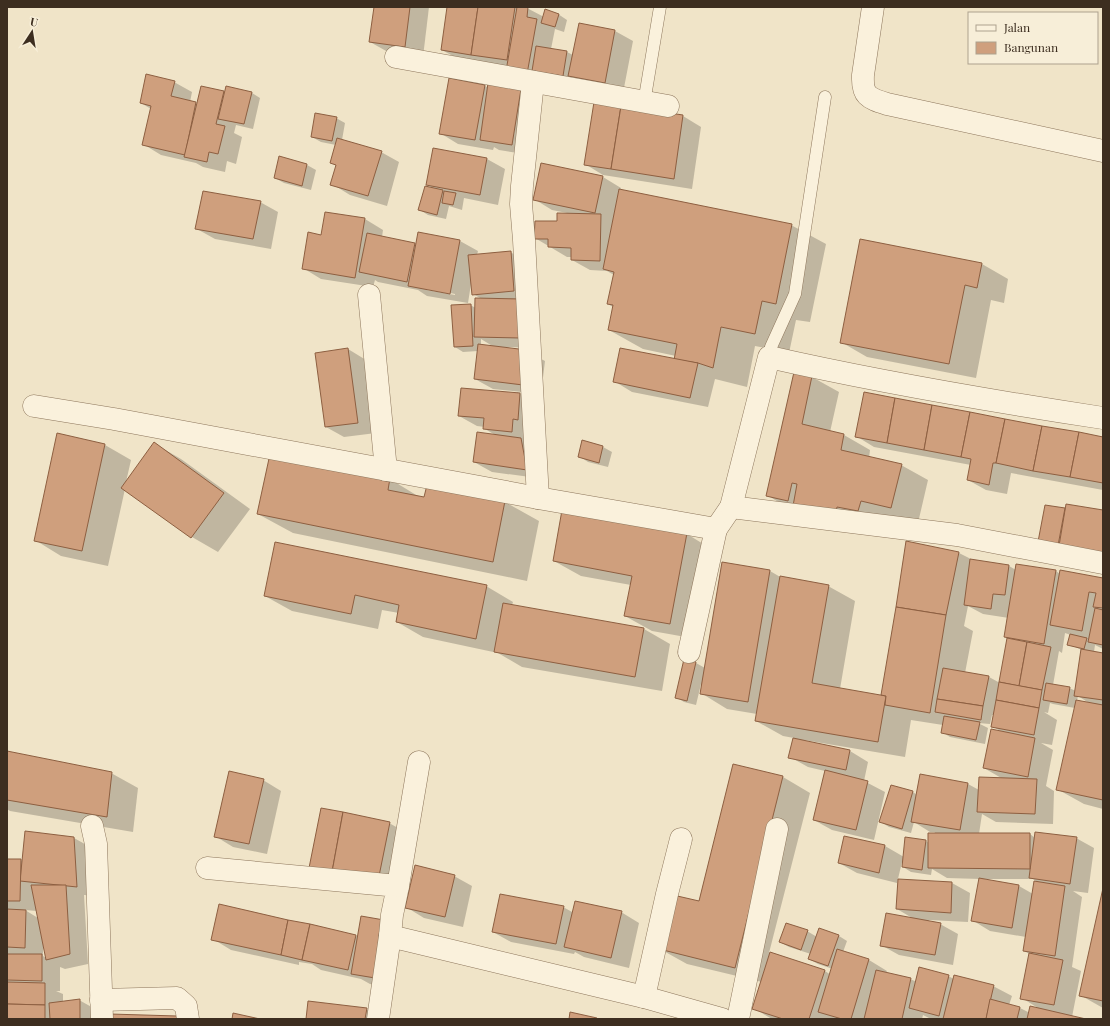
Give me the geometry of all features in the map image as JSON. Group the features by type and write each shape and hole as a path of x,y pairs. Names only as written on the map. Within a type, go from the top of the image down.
{"street":[{"path":"873,7 862,86 870,98 887,104 1103,151"},
{"path":"396,57 644,103 668,106"},
{"path":"533,82 521,204 538,498"},
{"path":"369,294 386,470"},
{"path":"689,652 716,529 731,507 769,357 829,370 1000,402 1103,418"},
{"path":"34,406 114,419 538,498 716,529"},
{"path":"731,507 957,534 1103,563"},
{"path":"378,1019 392,915 419,762"},
{"path":"92,826 96,844 101,1010 177,998 186,1006 188,1019"},
{"path":"738,1019 777,829"},
{"path":"644,997 681,839"},
{"path":"206,868 398,886"},
{"path":"390,936 644,997 722,1019"}],"lane":[{"path":"644,103 660,7"},
{"path":"769,357 771,347 795,294 825,97"}],"building":[{"path":"374,7 410,7 405,47 369,42"},
{"path":"447,7 478,7 471,55 441,50"},
{"path":"478,7 515,7 507,60 471,55"},
{"path":"517,7 528,7 527,17 537,19 527,74 506,71"},
{"path":"545,9 559,14 555,27 541,23"},
{"path":"579,23 615,30 605,83 568,76"},
{"path":"536,46 567,51 563,76 532,71"},
{"path":"146,74 175,81 171,96 196,102 185,155 142,145 151,106 140,103"},
{"path":"449,78 485,85 475,140 439,134"},
{"path":"488,83 521,89 512,145 480,140"},
{"path":"201,86 224,91 216,124 225,126 218,154 209,152 207,162 184,157"},
{"path":"226,86 252,92 244,124 218,119"},
{"path":"594,102 621,106 611,169 584,165"},
{"path":"621,106 683,115 674,179 611,169"},
{"path":"315,113 337,117 332,141 311,137"},
{"path":"337,138 382,151 368,196 330,185 336,165 330,163"},
{"path":"433,148 487,158 480,195 426,185"},
{"path":"279,156 307,164 302,186 274,178"},
{"path":"541,163 603,176 595,213 533,200"},
{"path":"425,186 443,190 437,215 418,210"},
{"path":"619,189 792,224 776,304 762,301 755,334 721,327 713,368 698,363 674,360 677,344 608,330 613,305 607,304 614,272 603,269"},
{"path":"203,191 261,201 253,239 195,229"},
{"path":"444,191 456,193 453,205 442,203"},
{"path":"325,212 365,218 355,278 302,269 308,232 321,235"},
{"path":"557,213 601,214 600,261 571,260 571,248 548,247 548,239 534,239 535,221 557,221"},
{"path":"418,232 460,240 450,294 408,286"},
{"path":"367,233 415,243 407,282 359,272"},
{"path":"860,239 982,263 977,288 965,285 949,364 840,343"},
{"path":"511,251 514,291 472,295 468,255"},
{"path":"475,298 521,299 520,338 474,337"},
{"path":"471,304 473,346 454,347 451,305"},
{"path":"478,344 527,350 523,385 474,379"},
{"path":"348,348 358,423 325,427 315,353"},
{"path":"620,348 698,363 690,398 613,382"},
{"path":"794,372 812,376 802,424 844,434 841,450 902,464 891,508 861,501 858,511 837,507 835,516 793,506 797,484 792,483 788,501 766,496"},
{"path":"461,388 520,393 518,420 513,419 512,432 483,429 484,418 458,416"},
{"path":"864,392 895,398 887,443 855,437"},
{"path":"895,398 932,405 924,450 887,443"},
{"path":"932,405 970,412 961,457 924,450"},
{"path":"970,412 1005,419 996,463 993,463 989,485 967,480 971,459 961,457"},
{"path":"1005,419 1042,426 1033,471 996,463"},
{"path":"1042,426 1079,432 1070,477 1033,471"},
{"path":"477,432 521,438 527,470 473,462"},
{"path":"1079,432 1103,437 1103,483 1070,477"},
{"path":"57,433 105,444 82,551 34,541"},
{"path":"582,440 603,446 599,463 578,457"},
{"path":"154,442 224,493 191,538 121,488"},
{"path":"270,454 390,478 388,490 424,497 427,485 505,501 493,562 257,514"},
{"path":"1066,504 1103,510 1103,554 1059,546"},
{"path":"1045,505 1065,508 1057,551 1037,547"},
{"path":"562,510 687,533 670,624 624,616 632,576 553,561"},
{"path":"906,541 959,552 946,615 896,607"},
{"path":"275,542 487,585 476,639 396,622 399,605 355,595 351,614 264,596"},
{"path":"970,559 1009,565 1005,595 993,594 991,609 964,605"},
{"path":"722,562 770,570 748,702 700,694"},
{"path":"1016,564 1056,570 1044,644 1004,637"},
{"path":"1060,570 1103,578 1103,608 1093,607 1096,593 1089,592 1082,631 1050,625"},
{"path":"780,576 829,585 812,683 886,696 878,742 755,721"},
{"path":"503,603 644,628 635,677 494,652"},
{"path":"896,607 946,615 930,713 885,705 886,696 881,695"},
{"path":"1095,608 1103,610 1103,645 1088,642"},
{"path":"1070,634 1087,638 1084,649 1067,645"},
{"path":"1007,638 1027,642 1019,686 999,682"},
{"path":"1027,642 1051,647 1042,690 1019,686"},
{"path":"1081,649 1103,653 1103,700 1074,696"},
{"path":"684,659 696,662 687,701 675,698"},
{"path":"943,668 989,676 983,706 937,699"},
{"path":"999,682 1042,690 1039,708 996,700"},
{"path":"1046,683 1070,687 1067,704 1043,700"},
{"path":"937,699 983,706 981,720 935,712"},
{"path":"996,700 1039,708 1034,735 991,727"},
{"path":"1076,700 1103,705 1103,800 1056,790"},
{"path":"944,716 980,722 976,740 941,733"},
{"path":"991,729 1035,738 1028,777 983,768"},
{"path":"793,738 850,750 846,770 788,758"},
{"path":"7,751 112,772 107,817 7,800"},
{"path":"733,764 783,776 735,968 659,949 673,895 699,901"},
{"path":"825,770 868,781 856,830 813,820"},
{"path":"229,771 264,779 249,844 214,837"},
{"path":"920,774 968,783 960,830 911,822"},
{"path":"979,777 1037,779 1035,814 977,812"},
{"path":"891,785 913,791 902,829 879,822"},
{"path":"321,808 343,812 332,872 309,868"},
{"path":"343,812 390,822 378,881 332,872"},
{"path":"25,831 74,837 77,887 20,881"},
{"path":"1035,832 1077,837 1070,884 1029,878"},
{"path":"928,833 1030,833 1030,869 928,868"},
{"path":"844,836 885,845 879,873 838,863"},
{"path":"905,837 926,840 922,870 902,867"},
{"path":"7,859 21,859 20,901 7,901"},
{"path":"415,865 455,875 445,917 405,908"},
{"path":"979,878 1019,885 1012,928 971,921"},
{"path":"898,879 952,882 951,913 896,909"},
{"path":"1034,881 1065,886 1055,956 1023,951"},
{"path":"31,885 66,885 70,954 46,960"},
{"path":"1103,888 1103,1001 1079,996"},
{"path":"500,894 564,906 556,944 492,932"},
{"path":"575,901 622,911 611,958 564,947"},
{"path":"219,904 288,920 281,955 211,940"},
{"path":"7,909 26,910 25,948 7,947"},
{"path":"886,913 941,923 935,955 880,946"},
{"path":"361,916 384,920 375,978 351,974"},
{"path":"288,920 310,924 302,960 281,955"},
{"path":"786,923 808,930 801,950 779,942"},
{"path":"310,924 356,935 348,970 302,960"},
{"path":"819,928 839,935 828,966 808,959"},
{"path":"837,949 869,959 851,1019 842,1019 818,1012"},
{"path":"770,952 825,970 809,1019 783,1019 752,1009"},
{"path":"1029,953 1063,960 1054,1005 1020,999"},
{"path":"7,954 42,954 42,981 7,980"},
{"path":"919,967 949,975 939,1016 909,1008"},
{"path":"876,970 911,978 902,1019 864,1019"},
{"path":"954,975 994,985 986,1019 943,1019"},
{"path":"7,982 45,983 45,1005 7,1004"},
{"path":"80,999 80,1019 50,1019 49,1003"},
{"path":"990,999 1020,1007 1017,1019 986,1019"},
{"path":"308,1001 367,1008 365,1019 306,1019"},
{"path":"7,1004 45,1005 45,1019 7,1019"},
{"path":"1030,1006 1086,1019 1027,1019"},
{"path":"570,1012 597,1018 597,1019 569,1019"},
{"path":"233,1013 260,1019 232,1019"},
{"path":"110,1014 177,1016 177,1019 110,1019"}]}
